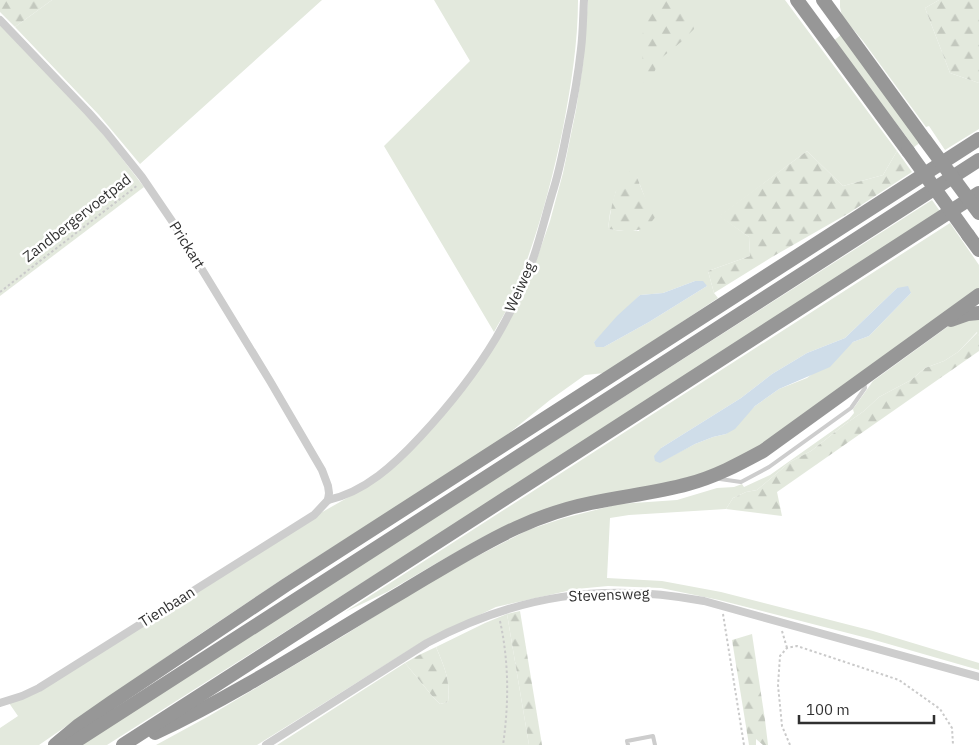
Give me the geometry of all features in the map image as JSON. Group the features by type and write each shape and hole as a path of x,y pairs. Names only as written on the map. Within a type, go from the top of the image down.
{"highway":[{"path":"823,0 979,213"},
{"path":"802,1 979,250"},
{"path":"55,745 79,725 112,702 286,585 979,139"},
{"path":"70,745 979,160"},
{"path":"123,745 979,193"},
{"path":"130,745 190,717 233,693 441,569 516,528 589,503 675,487 710,477 733,467 763,451 979,295"},
{"path":"942,322 968,314 979,313"}],"street":[{"name":"Weiweg","path":"328,500 341,498 362,486 381,474 404,454 439,415 470,376 495,339 510,312 534,255 549,209 572,107 581,49 584,0"},
{"name":"Prickart","path":"0,20 122,150 176,226 315,457 328,486 328,500"},
{"name":"Tienbaan","path":"0,703 22,696 44,685 314,515 328,500"},
{"name":"Stevensweg","path":"266,745 427,642 467,623 498,612 550,598 581,594 604,592 659,593 704,601 979,677"}],"lane":[{"path":"628,745 628,741 653,736 655,745"}],"path":[{"name":"Zandbergervoetpad","path":"0,292 144,180"},
{"path":"721,605 744,745"},
{"path":"498,612 504,639 507,675 508,707 503,745"},
{"path":"779,622 787,648"},
{"path":"790,745 782,726 778,685 780,656 787,648 797,646 899,680 940,709 952,728 953,745"}],"green space":[{"path":"0,0 52,0 15,27 0,12"},
{"path":"52,0 322,0 140,164 99,115 15,27"},
{"path":"434,0 578,0 577,32 563,128 542,215 510,303 494,332 384,146 470,61"},
{"path":"588,0 785,0 897,151 883,175 843,186 807,151 720,216 749,237 750,256 708,271 714,293 718,298 605,373 585,375 550,400 498,442 284,578 39,745 0,745 0,728 18,716 9,703 390,471 476,372 534,267 550,221 563,173 583,64","holes":["637,177 649,205 639,231 608,229 616,191","695,281 707,286 604,347 594,342 640,295 663,293"]},
{"path":"663,0 674,0 693,24 694,29 660,59 649,84 645,84 643,82 642,40 644,23 651,5"},
{"path":"840,0 939,0 925,8 950,73 979,83 979,129 945,150 929,126 926,127 863,41 842,16"},
{"path":"939,0 979,0 979,83 950,73 925,8"},
{"path":"0,25 94,122 144,187 0,296"},
{"path":"842,34 921,142 914,147 832,42"},
{"path":"807,151 843,186 883,175 897,151 912,172 849,213 714,293 708,271 750,256 749,237 719,216"},
{"path":"634,169 639,169 640,173 637,177 642,190 646,199 656,209 657,214 642,229 623,231 608,229 612,204 618,186 627,173"},
{"path":"932,200 942,214 107,745 79,745"},
{"path":"950,223 979,265 979,288 758,449 722,469 524,518 483,537 387,592 345,612","holes":["897,288 911,293 869,336 853,342 807,378 779,389 755,406 726,434 695,444 660,462 661,448 741,398 772,374 807,353 845,338"]},
{"path":"979,317 979,336 977,332 958,352 944,361 925,368 911,380 879,397 864,411 811,451 790,462 757,490 746,492 733,498 726,509 629,515 610,518 607,578 662,581 721,592 873,631 979,663 979,670 871,639 719,600 661,588 608,586 576,589 496,607 417,645 257,745 156,745 209,716 408,595 528,530 564,518 619,504 677,500 717,488 734,487 742,484 744,487 770,475 849,419 854,413 853,409 873,381 950,325"},
{"path":"978,332 979,351 777,492 782,516 726,509 733,498 746,492 757,490 790,462 811,451 864,411 879,397 911,380 925,368 944,361 958,352"},
{"path":"520,611 542,745 529,745 507,614"},
{"path":"507,614 529,745 277,745 405,663 440,704 448,702 448,680 436,647"},
{"path":"752,634 768,745 763,745 756,739 756,745 749,745 732,640"},
{"path":"436,647 449,687 448,702 440,704 405,663"}],"shaded area":[{"path":"695,281 703,281 707,286 604,347 596,347 594,342 617,316 640,295 663,293"},
{"path":"908,286 911,293 869,336 853,342 830,367 779,389 755,406 735,429 726,434 695,444 660,463 655,461 654,456 661,448 741,398 772,374 807,353 845,338 897,288"}]}
